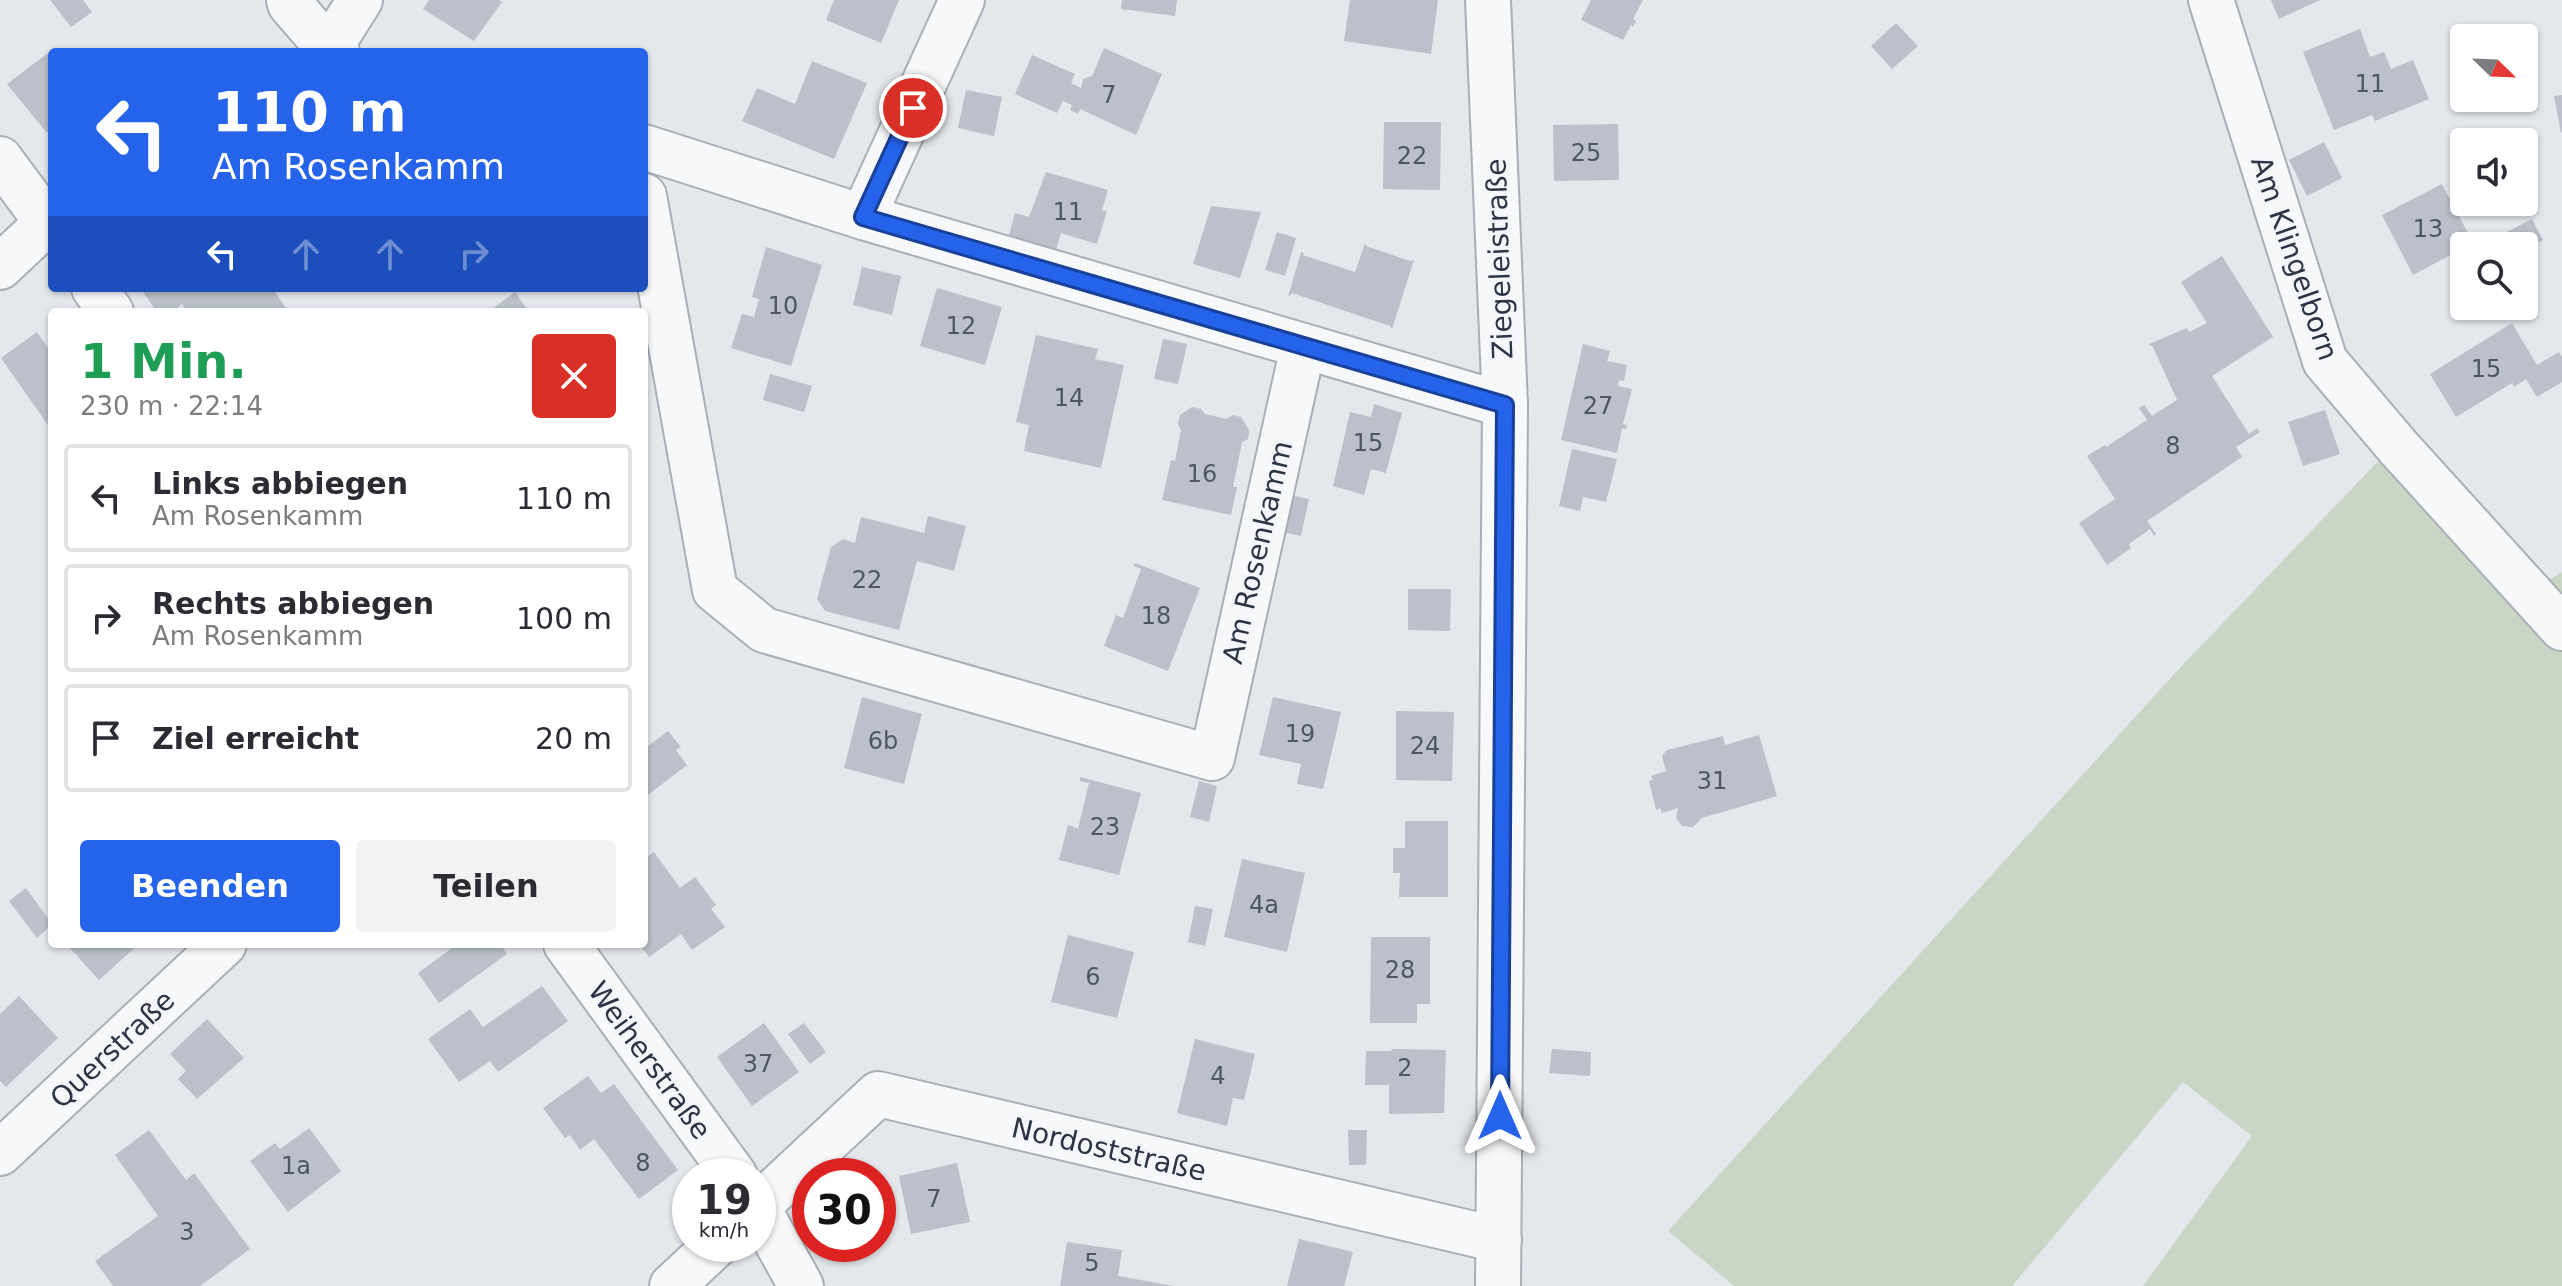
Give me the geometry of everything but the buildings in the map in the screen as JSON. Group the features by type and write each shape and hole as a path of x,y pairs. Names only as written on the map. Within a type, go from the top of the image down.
{"street":[{"path":"289,0 327,48"},
{"path":"332,48 360,0"},
{"path":"863,217 962,0"},
{"name":"Ziegeleistraße","path":"1488,0 1505,405 1498,1286"},
{"name":"Am Klingelborn","path":"2211,0 2325,361 2398,447 2562,628"},
{"path":"648,148 863,217 1505,405"},
{"path":"0,159 48,220"},
{"name":"Am Rosenkamm","path":"648,218 715,590 764,630 1212,758 1303,347"},
{"path":"0,267 48,225"},
{"name":"Querstraße","path":"0,1153 220,948"},
{"name":"Weiherstraße","path":"569,948 722,1158"},
{"name":"Nordoststraße","path":"776,1190 878,1094 1499,1240"},
{"path":"776,1240 801,1286"},
{"path":"672,1286 698,1262"}],"green space":[{"path":"2410,428 2549,580 2562,572 2562,1286 2143,1286 2252,1136 2183,1082 2012,1286 1734,1286 1668,1231 2177,671"}],"route":[{"path":"913,108 863,217 1505,405 1500,1116"}]}
